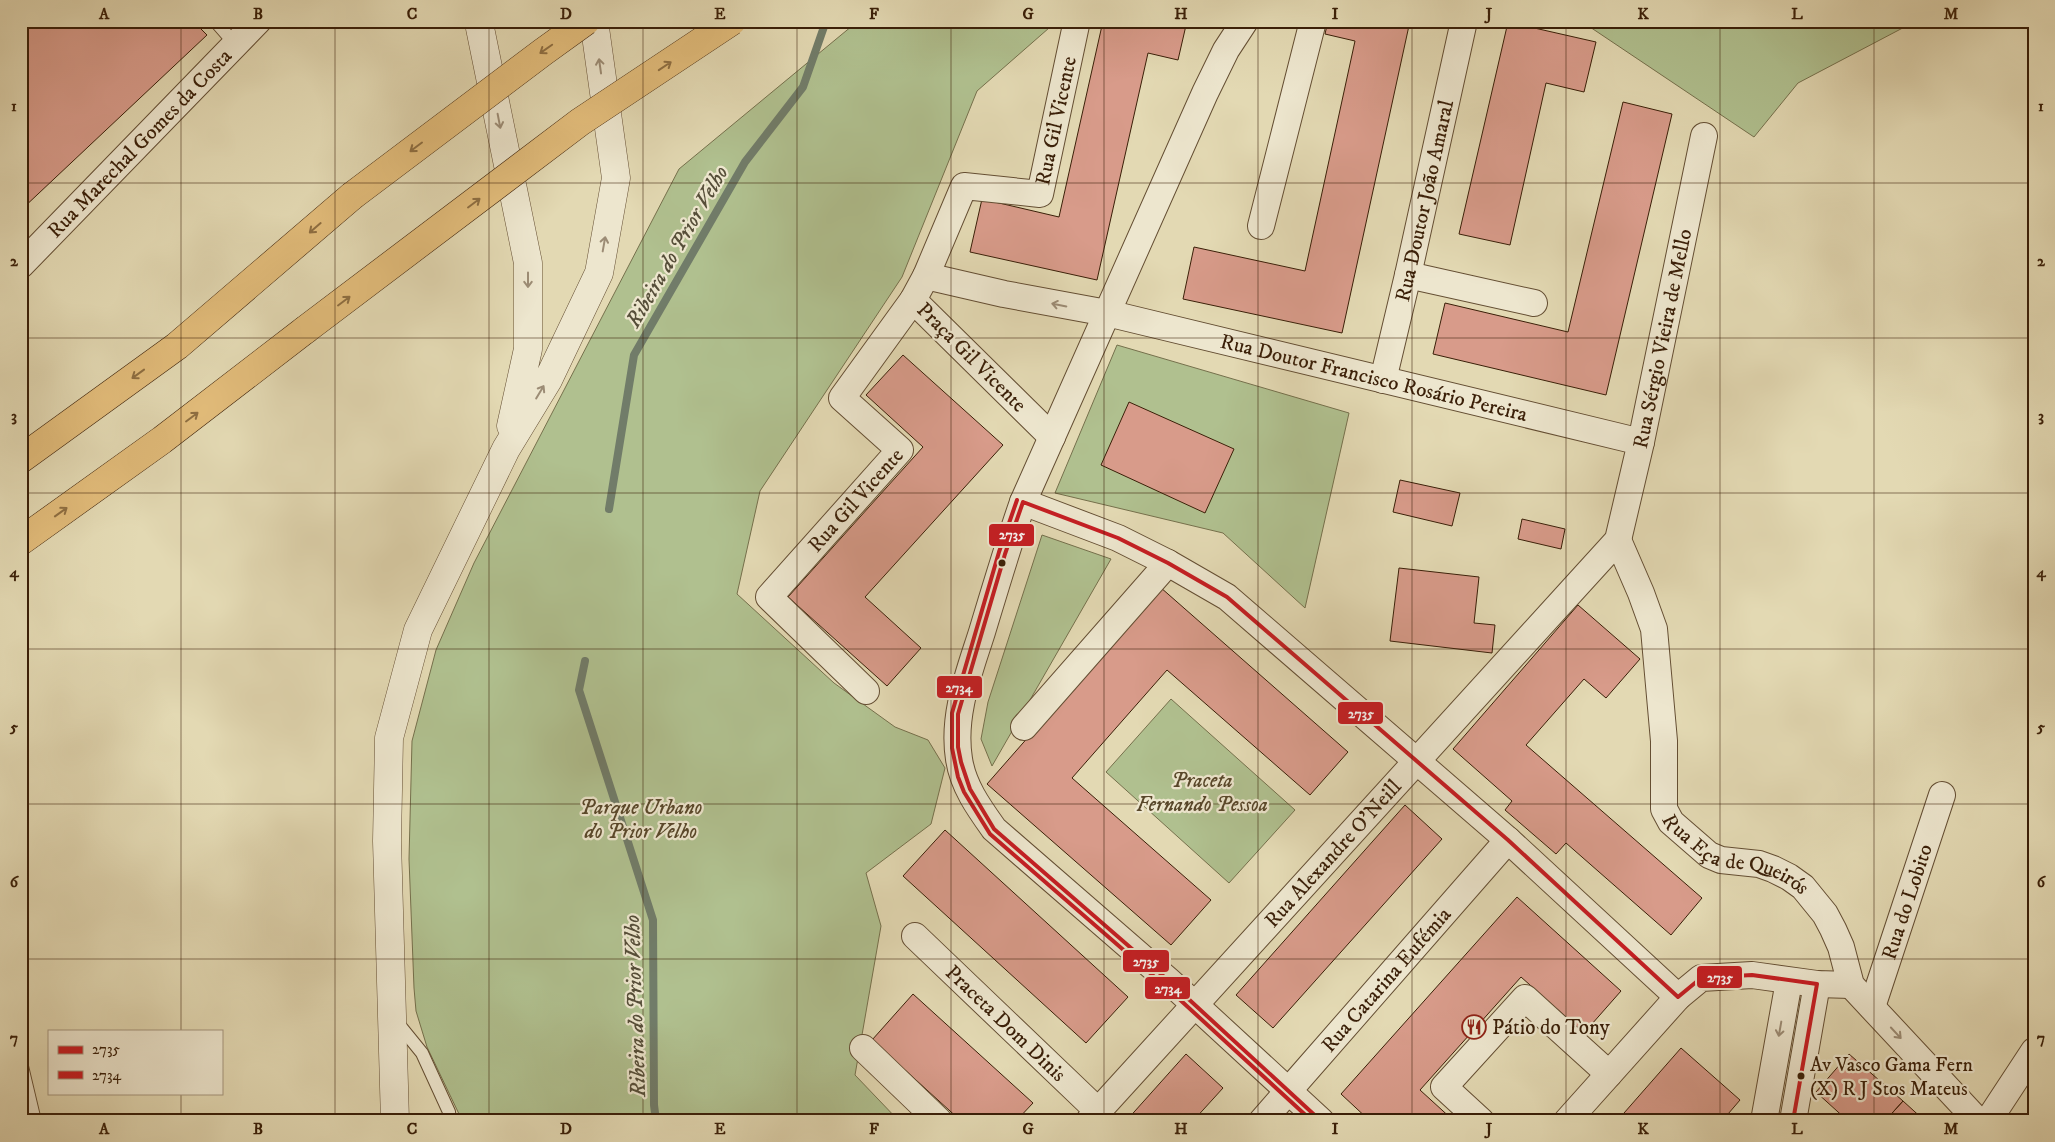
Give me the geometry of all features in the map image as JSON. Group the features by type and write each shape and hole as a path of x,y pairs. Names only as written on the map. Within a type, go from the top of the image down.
{"highway":[{"path":"21,459 177,346 352,196 542,52 586,21"},
{"path":"21,541 162,440 580,122 732,21"}],"street":[{"name":"Rua Marechal Gomes da Costa","path":"21,265 258,21"},
{"path":"481,21 480,28 528,263 528,349 506,449"},
{"path":"395,1121 387,841 389,738 418,630 506,449 548,380 599,273 616,178 594,21"},
{"path":"1245,21 1235,33 1222,58 1023,502 1005,554 958,714 957,735 959,760 965,780 977,806 994,830 1169,981 1321,1121"},
{"path":"1261,226 1313,21"},
{"name":"Rua Doutor João Amaral","path":"1383,380 1464,21"},
{"name":"Rua Gil Vicente","path":"926,276 964,186 1040,194 1076,25"},
{"name":"Rua Sérgio Vieira de Mello","path":"1618,540 1641,442 1704,136"},
{"path":"1408,275 1534,303"},
{"name":"Praça Gil Vicente","path":"1052,437 913,300 926,276 1004,294 1107,314"},
{"name":"Rua Gil Vicente","path":"866,691 769,597 900,450 842,398 913,300"},
{"name":"Rua Doutor Francisco Rosário Pereira","path":"1107,314 1641,442"},
{"path":"1023,502 1118,538 1168,563 1227,598 1508,840 1678,996"},
{"name":"Rua Alexandre O'Neill","path":"1094,1116 1618,540"},
{"name":"Rua Eça de Queirós","path":"1618,540 1654,628 1664,732 1665,814 1670,822 1709,856 1721,860 1759,864 1789,877 1803,888 1825,914 1833,929 1841,948 1851,985"},
{"path":"1024,727 1168,563"},
{"name":"Rua do Lobito","path":"1872,1007 1942,795"},
{"name":"Rua Catarina Eufémia","path":"1262,1121 1508,840"},
{"name":"Praceta Dom Dinis","path":"915,936 1094,1116"},
{"path":"1567,1121 1678,996 1701,978 1752,975 1817,984 1851,985 1978,1121"},
{"path":"1764,1121 1788,981"},
{"path":"1793,1121 1817,984"},
{"path":"1481,1121 1444,1087 1525,998 1609,1074"},
{"path":"863,1048 940,1121"},
{"path":"1988,1121 2034,1051"}],"lane":[{"path":"215,21 236,45"},
{"path":"393,1016 422,1053 449,1112 450,1121"},
{"path":"21,1062 35,1121"}],"green space":[{"name":"Parque Urbano do Prior Velho","path":"858,21 1057,21 977,91 902,277 760,491 737,594 834,683 895,727 928,740 945,768 931,824 866,873 881,926 855,1075 899,1121 460,1121 459,1114 427,1047 416,1011 414,988 409,859 412,741 436,650 474,563 679,169"},
{"path":"1581,21 1916,21 1798,83 1754,137"},
{"path":"1117,345 1349,413 1305,608 1223,533 1055,493"},
{"path":"1042,535 1111,559 992,766 981,739 988,702"},
{"name":"Praceta Fernando Pessoa","path":"1171,699 1295,810 1229,883 1106,772"}],"building":[{"path":"21,21 193,21 207,35 21,210"},
{"path":"1103,21 1187,21 1178,60 1148,53 1097,280 970,252 982,199 1059,217"},
{"path":"1328,21 1410,21 1342,333 1183,299 1194,247 1305,271 1355,41 1325,34"},
{"path":"1508,22 1596,42 1584,92 1546,83 1510,245 1459,234"},
{"path":"1623,102 1672,114 1606,395 1433,354 1445,303 1568,332"},
{"path":"903,355 1003,445 865,597 921,648 887,686 788,597 923,447 866,395"},
{"path":"1129,402 1234,449 1205,513 1101,465"},
{"path":"1400,480 1460,493 1452,526 1393,512"},
{"path":"1522,519 1565,529 1561,549 1518,539"},
{"path":"1399,568 1479,577 1474,623 1495,625 1492,653 1390,641"},
{"path":"1160,587 1348,752 1310,795 1167,670 1072,778 1211,900 1171,945 987,784"},
{"path":"1578,605 1640,659 1606,698 1584,679 1526,745 1702,898 1671,935 1566,843 1556,854 1505,810 1512,801 1453,749"},
{"path":"1405,805 1442,839 1273,1028 1236,995"},
{"path":"945,830 1128,997 1086,1043 903,876"},
{"path":"1517,897 1621,991 1584,1033 1521,977 1420,1090 1454,1121 1370,1121 1341,1094"},
{"path":"913,994 1033,1103 1016,1121 961,1121 872,1040"},
{"path":"1681,1048 1740,1100 1722,1121 1617,1121"},
{"path":"1186,1054 1223,1088 1193,1121 1126,1121"},
{"path":"1849,1054 1903,1101 1885,1121 1848,1121 1816,1092"},
{"path":"1903,1101 1925,1121 1885,1121"}],"waterway":[{"name":"Ribeira do Prior Velho","path":"609,509 634,355 745,162 803,87 826,21"},
{"name":"Ribeira do Prior Velho","path":"585,661 579,690 653,920 654,1105 656,1121"}],"transit line":[{"name":"2734","path":"1017,500 999,552 952,713 952,748 958,777 964,792 990,834 1165,986 1312,1121"},
{"name":"2735","path":"1321,1121 1169,981 994,829 970,789 958,747 958,714 1005,554 1023,502 1118,538 1168,563 1227,597 1508,840 1678,997 1701,978 1752,975 1817,984 1793,1121"}],"place":[{"name":"Pátio do Tony","path":"1474,1027"},
{"name":"Av Vasco Gama Fern (X) R J Stos Mateus","path":"1801,1076"}]}
